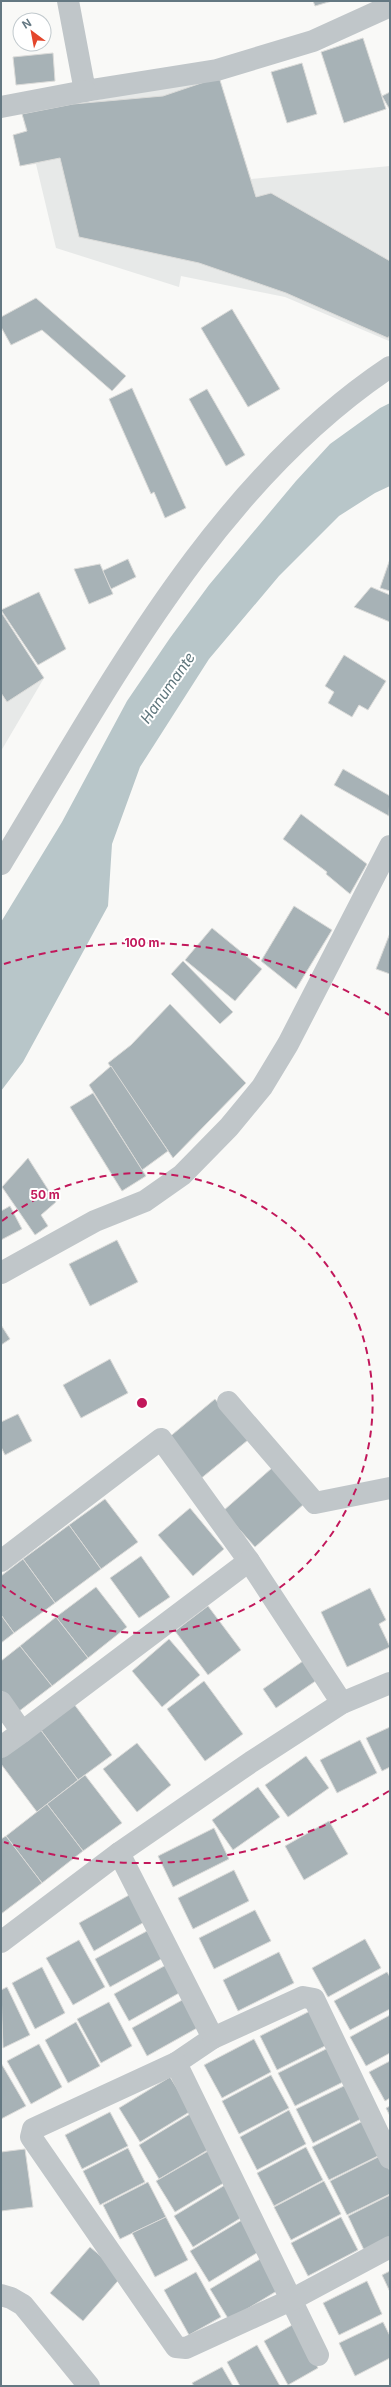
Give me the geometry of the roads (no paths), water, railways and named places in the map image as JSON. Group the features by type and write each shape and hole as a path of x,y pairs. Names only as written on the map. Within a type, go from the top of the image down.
{"street":[{"path":"68,1 85,91"},
{"path":"1,107 85,91 217,70 313,41 390,6"},
{"path":"1,864 118,672 185,573 243,497 306,433 363,386 390,367"},
{"path":"1,1273 95,1222 145,1201 182,1175 229,1127 262,1087 288,1044 390,846"},
{"path":"228,1402 315,1503 390,1488"},
{"path":"1,1561 161,1439 249,1561 342,1703"},
{"path":"1,1747 249,1561"},
{"path":"1,1942 119,1853 251,1762 342,1703 390,1683"},
{"path":"1,1702 22,1732"},
{"path":"119,1853 213,2038"},
{"path":"390,2158 314,1999 303,1997 213,2038 176,2063 33,2129 31,2137 176,2347 186,2348 291,2300 390,2248"},
{"path":"176,2063 318,2355"},
{"path":"1,2295 11,2298 22,2305 89,2386"}],"water":[{"name":"Hanumante","path":"390,403 390,486 375,493 339,516 279,576 209,659 140,767 112,844 108,906 23,1062 1,1091 1,922 62,822 127,701 170,638 209,585 296,481 330,444 380,408"}]}
